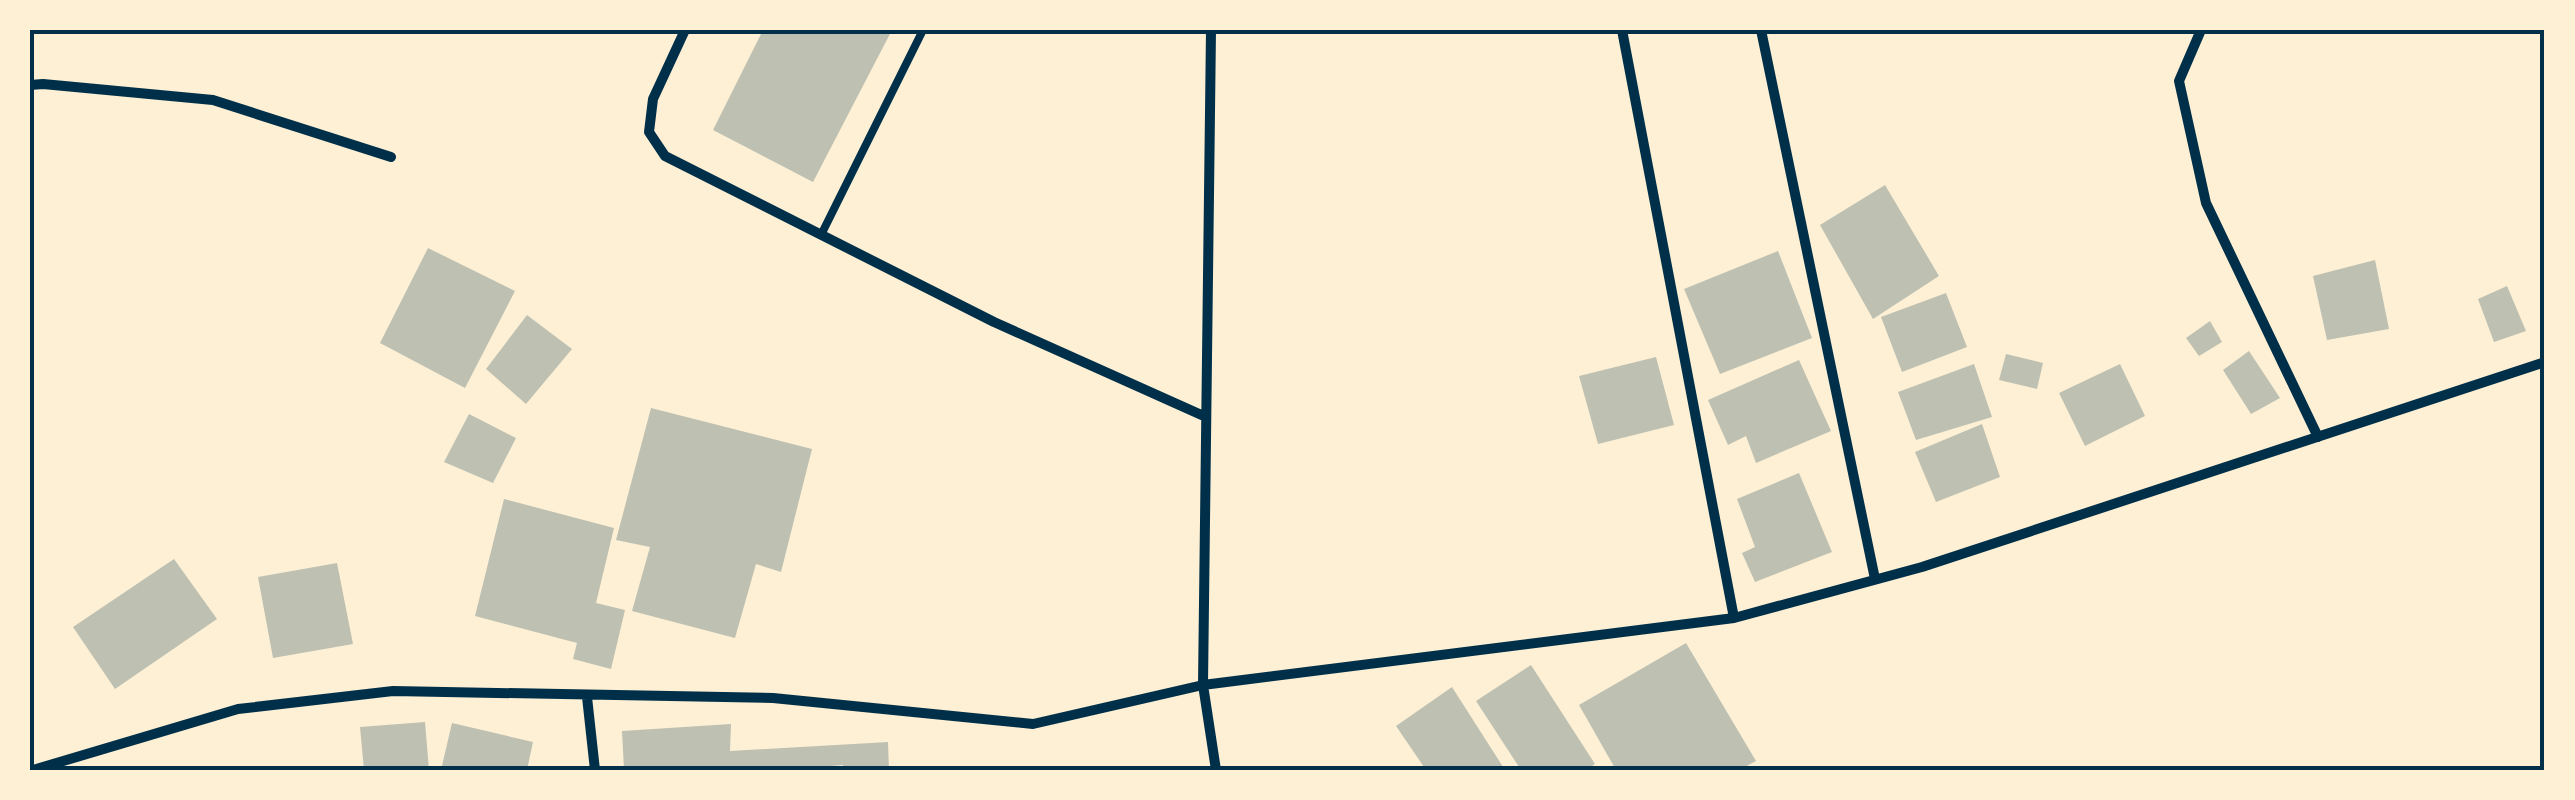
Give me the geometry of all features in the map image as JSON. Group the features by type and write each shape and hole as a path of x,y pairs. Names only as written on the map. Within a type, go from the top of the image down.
{"street":[{"path":"684,30 653,100 649,132 665,156 994,322 1206,418"},
{"path":"1212,30 1202,685 1216,770"},
{"path":"1622,30 1734,618"},
{"path":"1762,30 1876,579"},
{"path":"2200,30 2179,80 2206,202 2318,437"},
{"path":"30,86 213,100 391,157"},
{"path":"34,770 238,708 392,691 772,698 1032,724 1202,685 1734,618 1922,567 2545,362"},
{"path":"586,697 594,770"}],"lane":[{"path":"821,235 923,30"}],"building":[{"path":"763,30 892,30 813,182 713,130"},
{"path":"1885,185 1939,276 1873,319 1820,225"},
{"path":"428,248 515,291 465,388 380,343"},
{"path":"1778,251 1812,338 1720,374 1684,289"},
{"path":"2375,260 2389,329 2327,340 2313,276"},
{"path":"2507,286 2526,331 2494,342 2478,299"},
{"path":"1946,293 1967,347 1902,372 1881,317"},
{"path":"527,315 572,349 526,404 486,369"},
{"path":"2210,321 2222,342 2199,356 2186,338"},
{"path":"2249,351 2280,398 2251,414 2223,370"},
{"path":"2006,354 2043,363 2037,389 1999,380"},
{"path":"1656,357 1674,425 1598,444 1579,376"},
{"path":"1799,360 1831,431 1756,463 1746,436 1728,445 1708,400"},
{"path":"1974,364 1992,417 1916,440 1898,392"},
{"path":"2120,364 2145,416 2085,446 2059,393"},
{"path":"651,408 812,449 781,572 756,564 735,638 632,611 650,547 616,540"},
{"path":"469,414 516,438 493,483 444,462"},
{"path":"1982,424 2000,477 1936,502 1915,452"},
{"path":"1799,473 1832,552 1755,582 1742,553 1755,547 1737,499"},
{"path":"504,499 614,528 596,603 625,610 611,669 573,659 577,643 475,616"},
{"path":"174,559 217,619 115,689 73,627"},
{"path":"337,563 353,644 273,658 258,577"},
{"path":"1686,643 1756,761 1739,770 1616,770 1579,705"},
{"path":"1531,665 1595,764 1586,770 1521,770 1476,701"},
{"path":"1452,687 1505,770 1426,770 1396,726"},
{"path":"425,722 429,770 364,770 360,727"},
{"path":"452,723 533,742 527,770 441,770"},
{"path":"731,724 730,751 888,742 889,770 843,770 843,765 819,770 624,770 622,731"}]}
